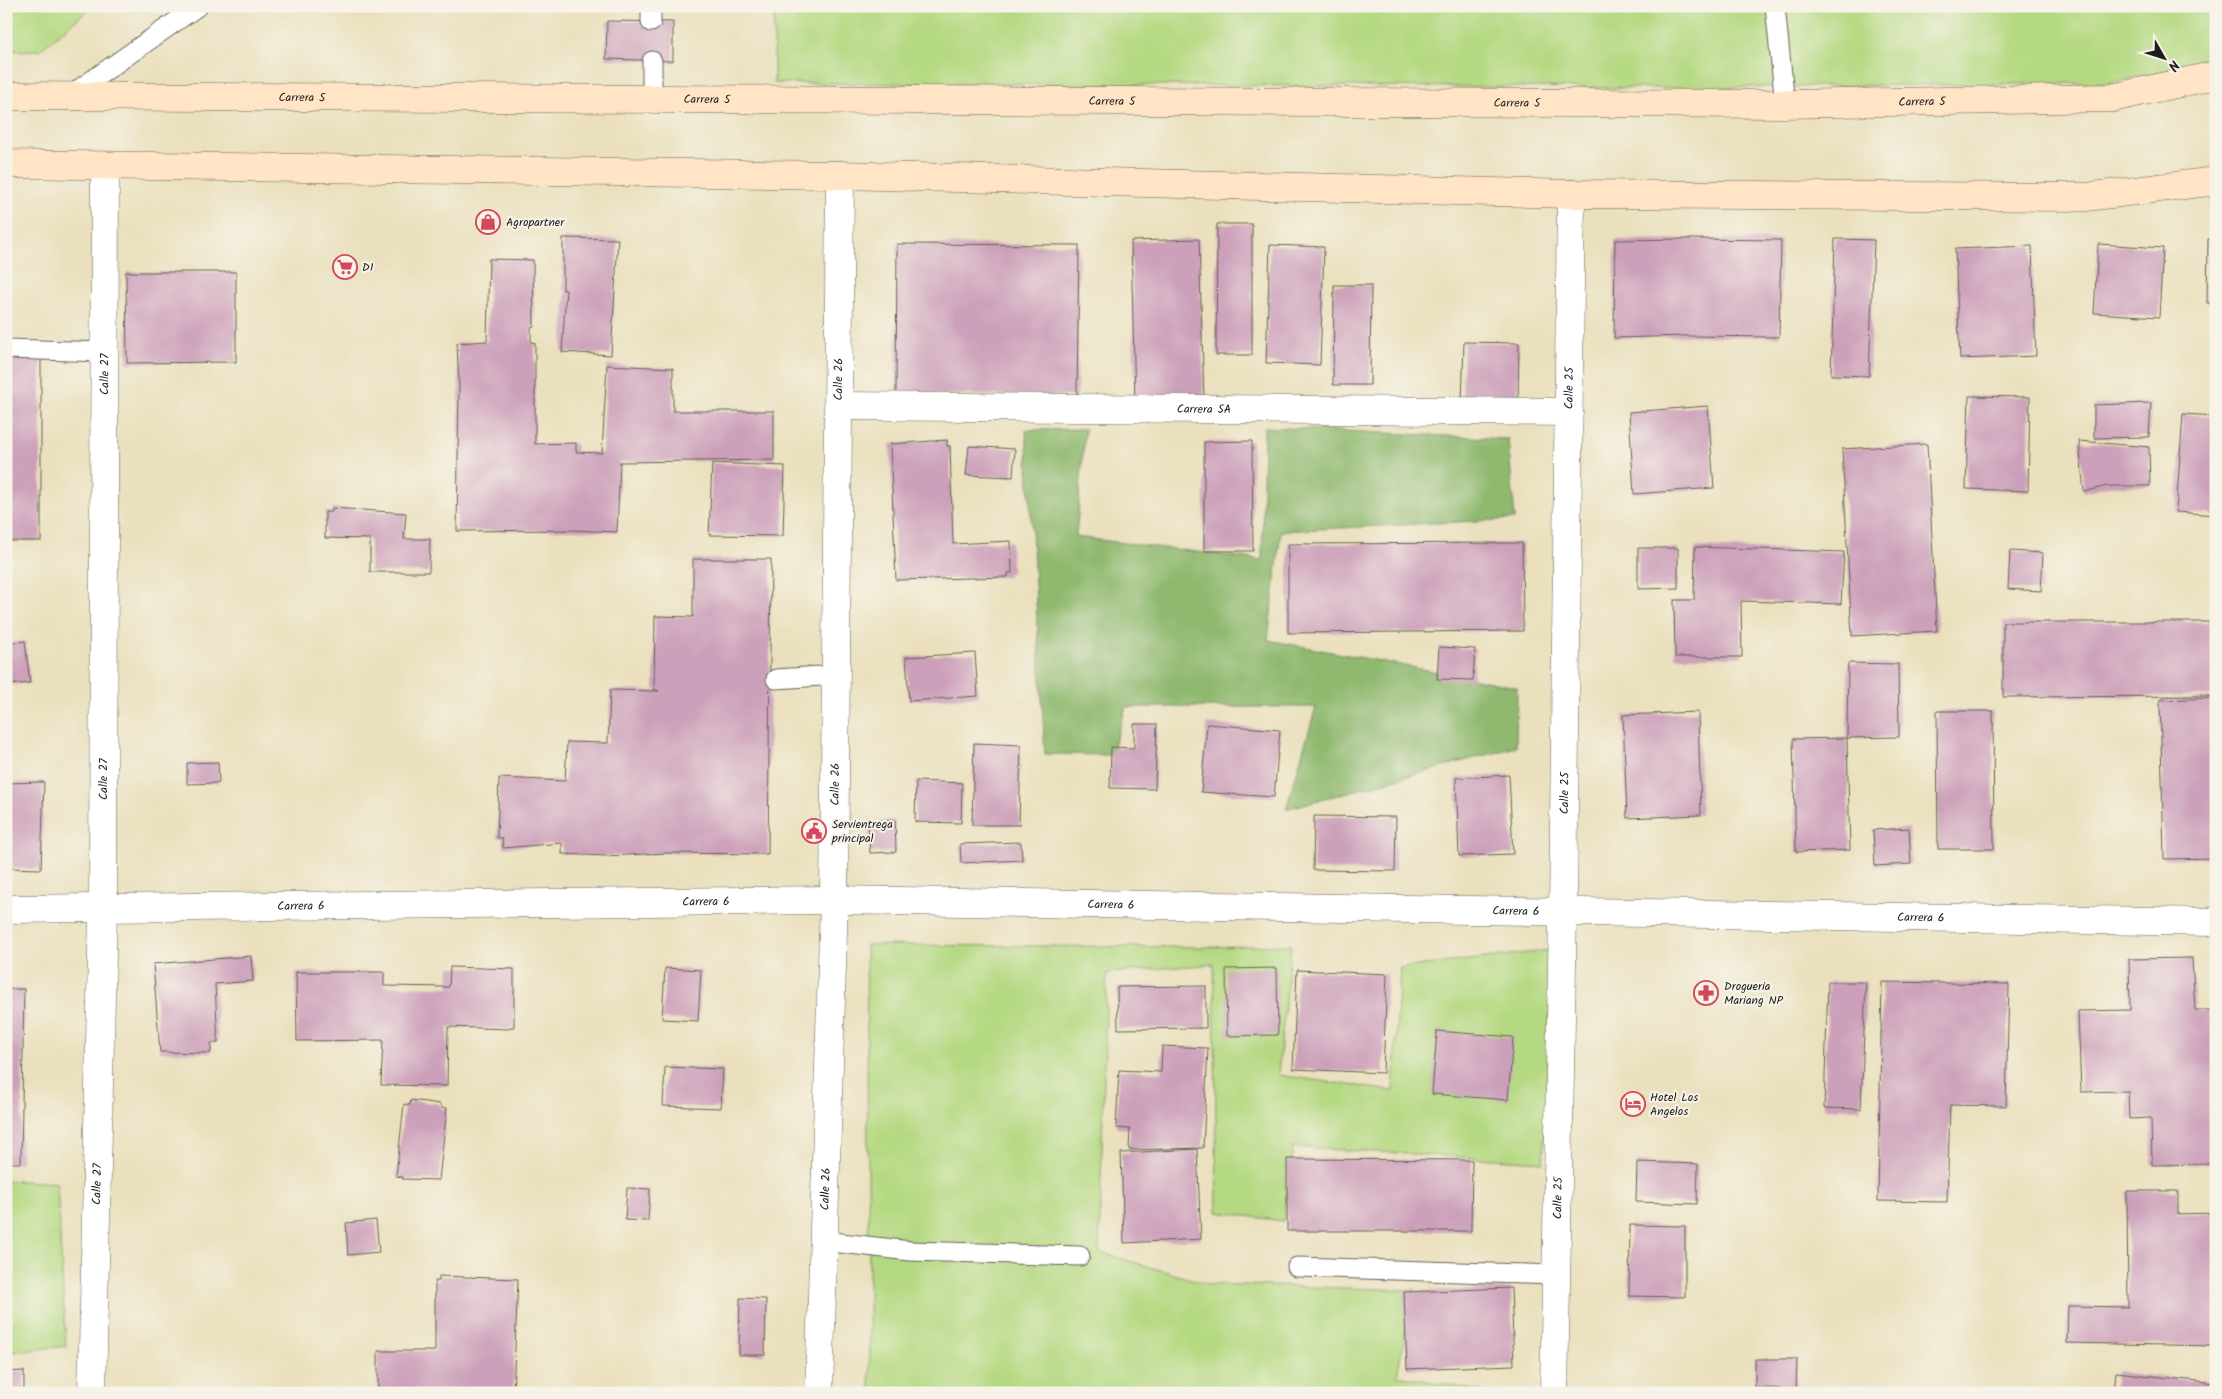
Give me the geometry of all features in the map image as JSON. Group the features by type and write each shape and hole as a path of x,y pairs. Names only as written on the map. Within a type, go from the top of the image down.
{"main road":[{"name":"Carrera 5","path":"6,96 1785,104 2112,98 2216,75"},
{"path":"6,164 840,175 1571,194 2086,197 2216,181"}],"street":[{"name":"Calle 27","path":"92,1393 103,909 105,166"},
{"name":"Calle 26","path":"819,1393 834,900 840,175"},
{"name":"Calle 25","path":"1554,1393 1563,912 1571,194"},
{"name":"Carrera 5A","path":"839,406 1569,412"},
{"name":"Carrera 6","path":"6,909 834,900 2216,922"}],"lane":[{"path":"68,97 198,6"},
{"path":"1775,6 1785,104"},
{"path":"652,61 652,99"},
{"path":"6,349 105,352"},
{"path":"776,679 836,675"},
{"path":"824,1241 910,1251 1080,1256"},
{"path":"1297,1267 1556,1275"}],"green space":[{"path":"6,6 93,6 40,50 6,51"},
{"path":"774,6 2216,6 2216,61 2108,83 1666,88 774,83"},
{"path":"2216,112 2216,225 2210,224"},
{"path":"1264,427 1508,439 1515,519 1281,531 1268,640 1517,687 1516,747 1286,809 1316,707 1126,707 1111,755 1045,754 1026,430 1085,429 1076,537 1262,560"},
{"path":"866,945 1207,947 1291,945 1278,1075 1393,1091 1400,968 1553,950 1543,1162 1293,1147 1283,1221 1217,1212 1214,964 1107,973 1099,1252 1208,1284 1414,1290 1397,1375 1490,1393 870,1393"},
{"path":"6,1180 57,1183 66,1346 6,1353"}],"building":[{"path":"607,21 673,22 673,61 606,59"},
{"path":"1217,224 1252,224 1252,355 1216,355"},
{"path":"563,238 618,239 611,355 562,352 566,290 563,290"},
{"path":"1199,239 1204,401 1135,403 1131,241"},
{"path":"1835,239 1874,240 1869,376 1831,375"},
{"path":"2208,239 2216,239 2216,303 2207,303"},
{"path":"1615,240 1781,240 1779,337 1687,336 1614,338"},
{"path":"897,244 1079,245 1077,396 896,394"},
{"path":"2098,244 2163,248 2159,317 2094,313"},
{"path":"1270,245 1324,247 1320,365 1266,363"},
{"path":"2032,246 2036,356 1960,359 1955,249"},
{"path":"489,259 533,260 534,327 531,328 531,342 535,343 535,444 576,443 576,452 602,453 607,365 673,368 673,411 774,411 774,460 620,462 617,532 573,530 457,531 459,386 457,343 487,341"},
{"path":"126,272 236,272 236,362 127,363"},
{"path":"1334,285 1371,285 1370,385 1333,385"},
{"path":"1464,342 1519,343 1518,405 1462,403"},
{"path":"6,357 41,357 41,541 6,541"},
{"path":"1969,396 2030,397 2028,491 1966,489"},
{"path":"2151,403 2149,437 2094,438 2094,405"},
{"path":"1708,406 1714,488 1634,494 1629,412"},
{"path":"2183,414 2216,416 2216,515 2176,512"},
{"path":"947,440 947,446 950,446 953,544 1011,541 1012,573 1008,573 1008,577 896,580 890,444"},
{"path":"1252,441 1253,551 1204,551 1204,442"},
{"path":"2079,441 2149,447 2150,486 2107,486 2084,492"},
{"path":"1927,444 1937,631 1852,636 1842,449"},
{"path":"969,446 1015,449 1013,477 966,475"},
{"path":"712,463 785,466 783,536 709,535"},
{"path":"332,508 406,513 404,539 430,539 429,572 370,572 370,539 325,538 325,512 332,512"},
{"path":"1522,543 1523,631 1288,633 1288,544"},
{"path":"1695,547 1844,552 1841,604 1741,601 1742,657 1675,657 1674,600 1694,600"},
{"path":"1638,548 1678,548 1678,588 1638,589"},
{"path":"2010,551 2043,553 2041,591 2008,589"},
{"path":"693,559 771,559 768,854 666,853 606,856 562,854 562,843 503,848 502,838 497,838 499,778 565,781 567,742 608,743 610,690 659,691 654,689 655,616 693,617"},
{"path":"2003,622 2216,622 2216,696 2003,697"},
{"path":"25,641 30,683 6,685 6,643"},
{"path":"1439,647 1475,649 1473,680 1437,679"},
{"path":"975,653 978,696 909,701 906,657"},
{"path":"1848,663 1898,664 1899,737 1847,738"},
{"path":"2216,698 2216,858 2164,859 2160,700"},
{"path":"1937,711 1993,711 1994,849 1938,849"},
{"path":"1698,712 1701,815 1627,818 1623,715"},
{"path":"1134,724 1157,724 1155,789 1110,788 1111,747 1134,748"},
{"path":"1207,724 1280,730 1274,797 1201,792"},
{"path":"1847,738 1850,850 1796,852 1793,739"},
{"path":"974,743 1021,745 1019,825 972,825"},
{"path":"218,762 219,783 187,784 187,763"},
{"path":"1509,775 1513,854 1459,856 1456,778"},
{"path":"916,781 962,783 961,823 915,822"},
{"path":"44,782 41,869 6,868 6,783"},
{"path":"1314,816 1396,817 1395,871 1313,870"},
{"path":"895,820 896,852 870,853 868,822"},
{"path":"1909,828 1911,864 1875,866 1873,830"},
{"path":"1021,842 1022,860 961,863 960,844"},
{"path":"251,956 253,981 215,984 218,1043 211,1043 211,1053 160,1052 153,964"},
{"path":"2192,958 2195,1010 2216,1010 2216,1164 2152,1165 2151,1118 2129,1119 2128,1091 2081,1092 2078,1011 2130,1010 2129,959"},
{"path":"450,967 514,969 514,1027 509,1027 509,1029 448,1027 447,1086 381,1085 383,1040 297,1041 296,972 384,972 384,986 449,987"},
{"path":"665,968 701,970 698,1021 662,1019"},
{"path":"1277,968 1278,1035 1227,1036 1226,969"},
{"path":"1297,970 1387,974 1383,1073 1293,1069"},
{"path":"1828,982 1866,982 1861,1109 1824,1108"},
{"path":"1882,982 2009,984 2006,1106 1950,1105 1947,1202 1878,1201"},
{"path":"1206,986 1206,1028 1118,1029 1117,987"},
{"path":"6,989 24,989 21,1163 6,1163"},
{"path":"1437,1031 1513,1037 1508,1100 1432,1094"},
{"path":"1162,1046 1208,1048 1203,1148 1129,1150 1130,1129 1116,1128 1119,1070 1161,1072"},
{"path":"665,1067 723,1069 721,1108 663,1106"},
{"path":"411,1100 440,1104 441,1108 447,1108 439,1180 402,1179 403,1177 396,1176 404,1104 410,1105"},
{"path":"1197,1149 1201,1239 1124,1243 1121,1153"},
{"path":"1287,1159 1472,1160 1471,1231 1287,1231"},
{"path":"1637,1162 1698,1164 1697,1204 1636,1202"},
{"path":"627,1188 650,1189 648,1221 625,1220"},
{"path":"2127,1191 2178,1191 2178,1214 2216,1213 2216,1346 2067,1343 2068,1306 2128,1307"},
{"path":"376,1220 379,1252 348,1255 346,1223"},
{"path":"1630,1225 1685,1226 1685,1297 1629,1296"},
{"path":"439,1276 518,1279 513,1393 378,1393 378,1351 435,1351 435,1281 439,1281"},
{"path":"1511,1288 1514,1365 1407,1369 1404,1292"},
{"path":"740,1298 766,1299 765,1355 739,1355"},
{"path":"1755,1359 1797,1359 1796,1389 1755,1388"},
{"path":"24,1371 24,1393 6,1393 6,1372"},
{"path":"2116,1372 2216,1383 2216,1393 2114,1393"}],"place":[{"name":"Agropartner","path":"488,222"},
{"name":"D1","path":"345,267"},
{"name":"Servientrega principal","path":"814,831"},
{"name":"Drogueria Mariang NP","path":"1706,993"},
{"name":"Hotel Los Angelos","path":"1633,1104"}]}
